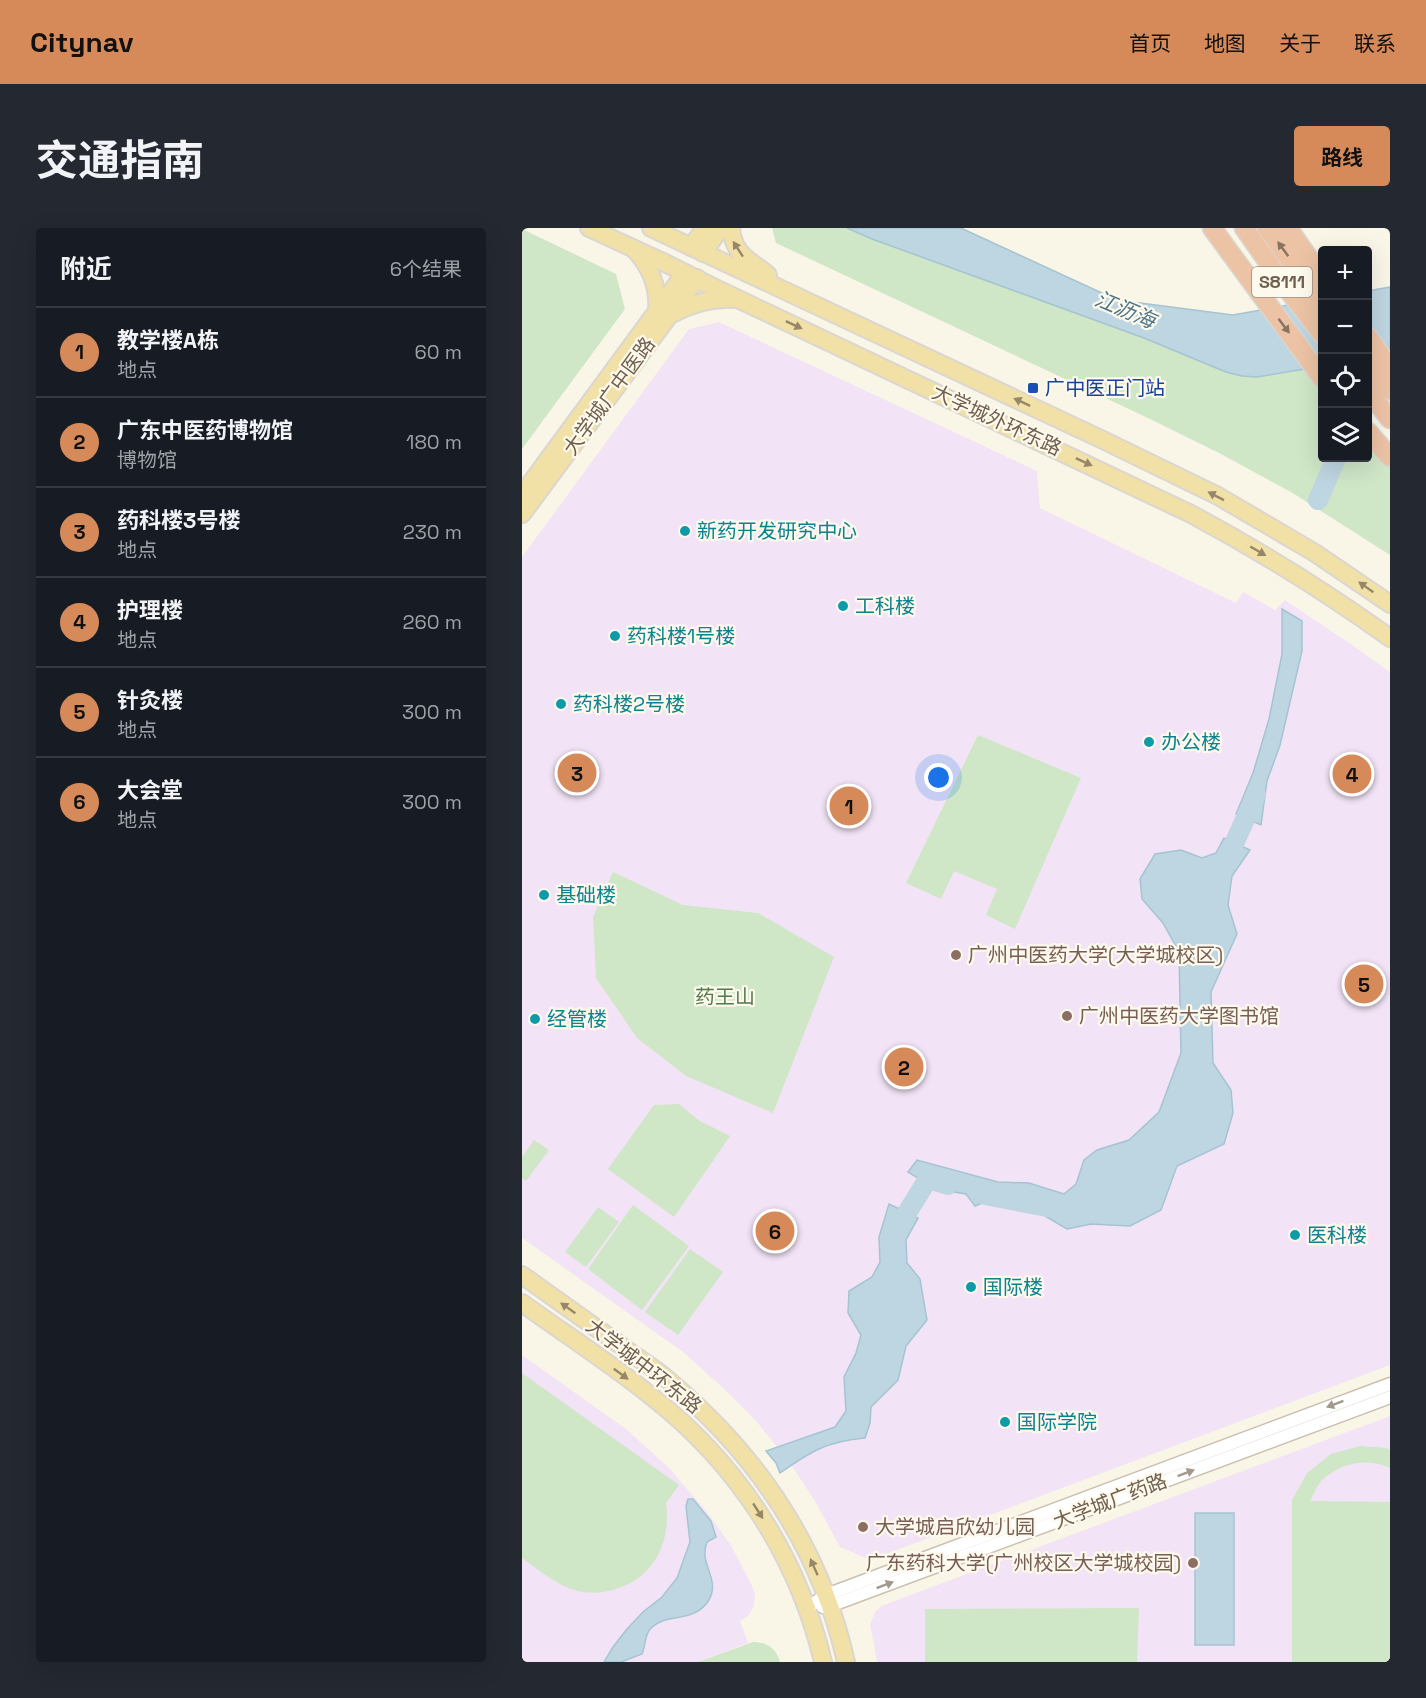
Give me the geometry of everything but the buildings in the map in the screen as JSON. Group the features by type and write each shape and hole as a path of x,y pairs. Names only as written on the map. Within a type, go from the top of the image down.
{"highway":[{"path":"1212,228 1318,371"},
{"name":"S8111","path":"1244,228 1318,328"},
{"name":"S8111","path":"1268,228 1319,300"},
{"path":"1288,228 1318,270"},
{"path":"1372,343 1390,368"},
{"path":"1372,368 1390,390"},
{"path":"1372,396 1390,419"},
{"path":"1372,437 1390,457"}],"main road":[{"name":"大学城外环东路","path":"589,228 1191,513 1317,587 1390,638"},
{"name":"大学城外环东路","path":"651,228 1218,496 1342,570 1390,604"},
{"path":"697,250 705,228"},
{"path":"697,250 722,228"},
{"path":"731,228 733,240 740,253 786,292"},
{"path":"634,248 646,264 654,281 663,314 698,303 721,299 741,300"},
{"name":"大学城广中医路","path":"522,514 691,276"},
{"name":"大学城广中医路","path":"522,495 663,314"},
{"name":"大学城中环东路","path":"522,1275 665,1377 714,1422 749,1460 776,1496 801,1540 828,1600 846,1662"},
{"name":"大学城中环东路","path":"522,1303 653,1397 710,1450 741,1486 768,1526 787,1561 807,1608 823,1662"}],"street":[{"name":"大学城广药路","path":"807,1608 1390,1384"},
{"name":"大学城广药路","path":"828,1600 1390,1396"}],"shaded area":[{"name":"广州中医药大学(大学城校区)","path":"719,322 1037,471 1040,508 1236,603 1243,592 1275,610 1285,600 1390,672 1390,1365 870,1560 840,1547 815,1501 790,1463 757,1422 721,1386 683,1352 522,1238 522,557 689,329"},
{"path":"522,1355 626,1429 669,1468 707,1512 732,1547 753,1588 755,1597 753,1608 748,1616 740,1621 748,1643 698,1662 522,1662"},
{"name":"广东药科大学(广州校区大学城校园)","path":"1390,1416 1390,1662 877,1662 870,1624 875,1612 881,1606"}],"green space":[{"path":"772,228 847,228 1144,338 1226,372 1257,377 1318,367 1318,462 1372,462 1372,436 1390,458 1390,555 1291,492 1219,453 776,243"},
{"path":"522,229 616,274 625,309 522,449"},
{"path":"978,735 1081,778 1015,929 986,915 997,889 954,871 941,899 906,883"},
{"name":"药王山","path":"613,872 683,905 758,913 834,957 773,1113 686,1076 637,1038 596,978 593,917"},
{"path":"679,1104 698,1120 730,1136 674,1217 608,1169 654,1105"},
{"path":"534,1140 549,1150 526,1181 522,1178 522,1157"},
{"path":"633,1205 689,1246 642,1310 588,1269"},
{"path":"598,1207 619,1222 586,1267 565,1252"},
{"path":"690,1249 723,1272 678,1335 645,1312"},
{"path":"522,1373 679,1485 666,1503 666,1530 658,1554 643,1574 632,1582 604,1592 578,1591 556,1582 522,1558"},
{"path":"1360,1446 1390,1450 1390,1468 1363,1462 1337,1469 1322,1480 1310,1501 1390,1502 1390,1662 1292,1662 1292,1500 1307,1473 1331,1454"},
{"path":"1139,1608 1137,1662 925,1662 925,1609"},
{"path":"753,1642 763,1643 770,1647 780,1662 698,1662"}],"water":[{"name":"江沥海","path":"847,228 961,228 1117,300 1233,315 1318,300 1318,367 1257,377 1226,372 1144,338"},
{"path":"1390,287 1390,356 1372,358 1372,300 1372,290"},
{"path":"1282,609 1302,621 1302,651 1280,745 1267,781 1261,825 1236,814 1253,773 1269,719 1282,654"},
{"path":"1224,838 1250,850 1232,876 1228,905 1237,934 1211,992 1213,1063 1231,1090 1233,1113 1224,1144 1177,1166 1161,1210 1130,1226 1091,1224 1067,1229 1018,1200 994,1198 975,1206 966,1194 936,1189 908,1172 917,1160 998,1182 1029,1183 1064,1194 1076,1184 1084,1160 1097,1150 1129,1140 1159,1112 1181,1053 1179,952 1163,923 1142,899 1140,879 1155,854 1181,850 1202,858 1216,853"},
{"path":"889,1204 918,1218 906,1240 907,1263 920,1279 927,1320 906,1346 898,1380 871,1407 870,1423 865,1438 829,1445 780,1473 776,1463 766,1451 835,1427 846,1411 844,1377 856,1353 861,1335 848,1313 849,1291 872,1277 880,1262 879,1237"},
{"path":"688,1499 693,1499 711,1521 716,1537 707,1542 705,1550 712,1585 709,1600 696,1612 657,1623 647,1634 642,1654 621,1662 604,1662 627,1629 662,1597 677,1578 690,1542 686,1506"},
{"path":"1195,1513 1234,1513 1234,1645 1195,1645"}],"waterway":[{"path":"1318,500 1334,462"},
{"path":"1224,866 1256,795"},
{"path":"896,1234 928,1179 948,1185"},
{"path":"985,1195 1047,1207"}],"place":[{"name":"广中医正门站","path":"1033,388"},
{"name":"新药开发研究中心","path":"685,531"},
{"name":"工科楼","path":"843,606"},
{"name":"药科楼1号楼","path":"615,636"},
{"name":"药科楼2号楼","path":"561,704"},
{"name":"办公楼","path":"1149,742"},
{"name":"药科楼3号楼","path":"577,773"},
{"name":"护理楼","path":"1352,774"},
{"name":"教学楼A栋","path":"849,806"},
{"name":"基础楼","path":"544,895"},
{"name":"广州中医药大学(大学城校区)","path":"956,955"},
{"name":"针灸楼","path":"1364,984"},
{"name":"广州中医药大学图书馆","path":"1067,1016"},
{"name":"经管楼","path":"535,1019"},
{"name":"广东中医药博物馆","path":"904,1067"},
{"name":"大会堂","path":"775,1231"},
{"name":"医科楼","path":"1295,1235"},
{"name":"国际楼","path":"971,1287"},
{"name":"国际学院","path":"1005,1422"},
{"name":"大学城启欣幼儿园","path":"863,1527"},
{"name":"广东药科大学(广州校区大学城校园)","path":"1193,1563"}]}
